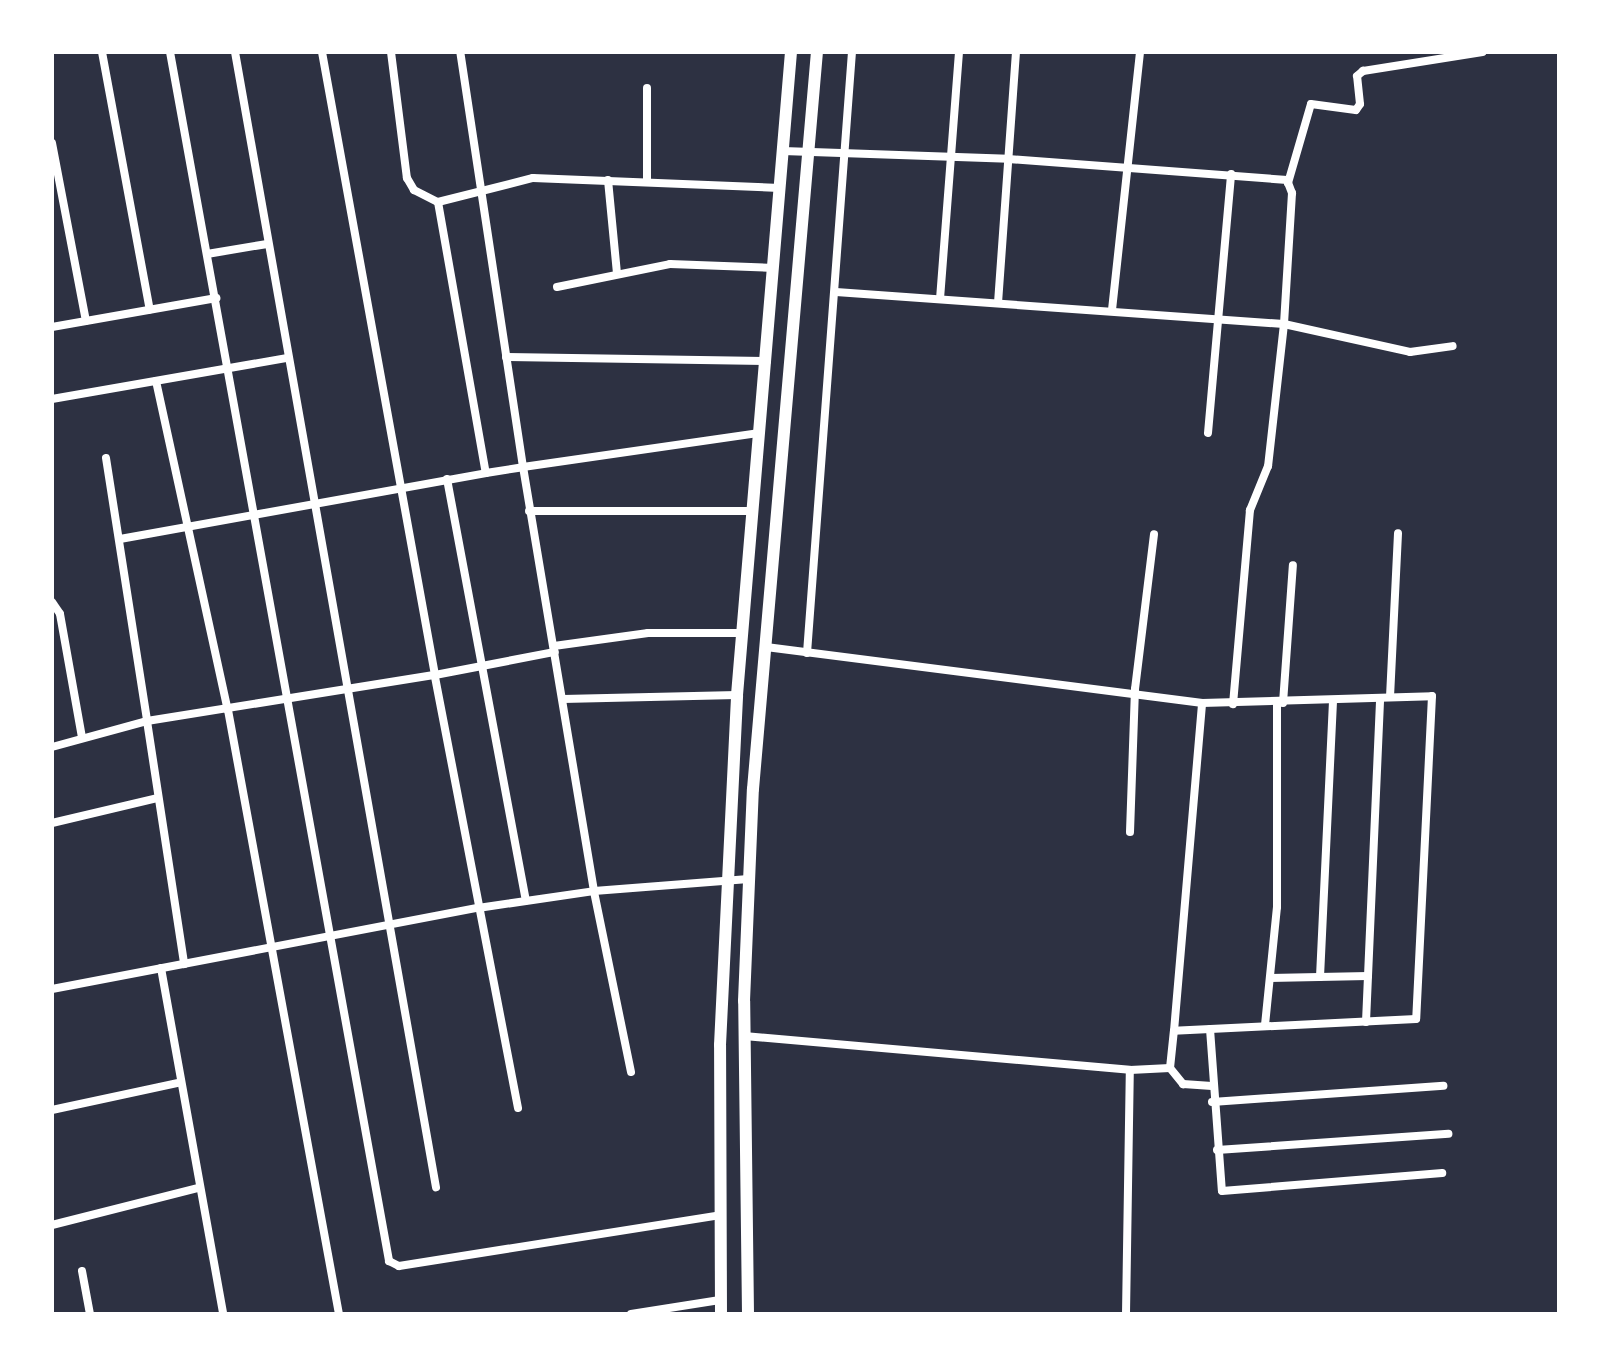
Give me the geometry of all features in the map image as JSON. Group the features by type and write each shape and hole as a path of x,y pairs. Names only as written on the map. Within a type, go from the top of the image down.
{"street":[{"path":"102,52 150,310"},
{"path":"170,52 256,513 286,699 394,1266 722,1215"},
{"path":"235,52 436,1187"},
{"path":"322,52 478,908 518,1108"},
{"path":"391,52 407,178 414,190 438,202 533,178 780,188"},
{"path":"460,52 529,511 594,891 631,1072"},
{"path":"631,1314 720,1307 720,1045 731,878 737,695 791,52"},
{"path":"748,1314 744,1036 749,879 817,52"},
{"path":"807,653 852,52"},
{"path":"940,299 959,52"},
{"path":"998,303 1016,52"},
{"path":"1112,310 1140,52"},
{"path":"1233,704 1250,510 1268,466 1284,324 1288,183 1311,104 1356,110 1357,76 1363,71 1483,52"},
{"path":"647,88 647,181"},
{"path":"52,143 86,321"},
{"path":"783,151 1008,159 1125,170 1271,175 1288,183"},
{"path":"1208,433 1231,174"},
{"path":"608,180 617,274"},
{"path":"438,202 486,473"},
{"path":"207,254 267,244"},
{"path":"557,287 684,262 774,268"},
{"path":"836,292 1284,324 1410,352 1453,346"},
{"path":"52,327 216,298"},
{"path":"506,357 767,361"},
{"path":"52,399 287,358"},
{"path":"156,381 228,710 339,1314"},
{"path":"120,539 401,486 760,433"},
{"path":"106,458 184,964"},
{"path":"447,479 526,901"},
{"path":"529,511 753,511"},
{"path":"1390,697 1398,533"},
{"path":"1130,832 1134,694 1154,534"},
{"path":"1265,1025 1277,907 1280,703 1293,565"},
{"path":"52,602 60,614 82,737"},
{"path":"52,747 147,721 435,675 554,649 648,633 743,633"},
{"path":"766,647 1202,703 1280,703 1430,695 1435,704 1418,1016 1366,1022 1174,1031"},
{"path":"563,699 737,695"},
{"path":"1366,1022 1380,698"},
{"path":"1320,977 1333,700"},
{"path":"1202,703 1170,1068 1183,1084 1212,1086"},
{"path":"52,823 158,798"},
{"path":"52,989 478,908 594,891 749,879"},
{"path":"161,968 178,1083 223,1314"},
{"path":"1270,978 1368,976"},
{"path":"1210,1029 1219,1188 1228,1192 1442,1173"},
{"path":"744,1036 1130,1070 1170,1068"},
{"path":"1126,1314 1130,1070"},
{"path":"52,1110 178,1083"},
{"path":"1212,1102 1443,1086"},
{"path":"1217,1150 1448,1134"},
{"path":"52,1225 198,1188"},
{"path":"82,1271 90,1314"}]}
